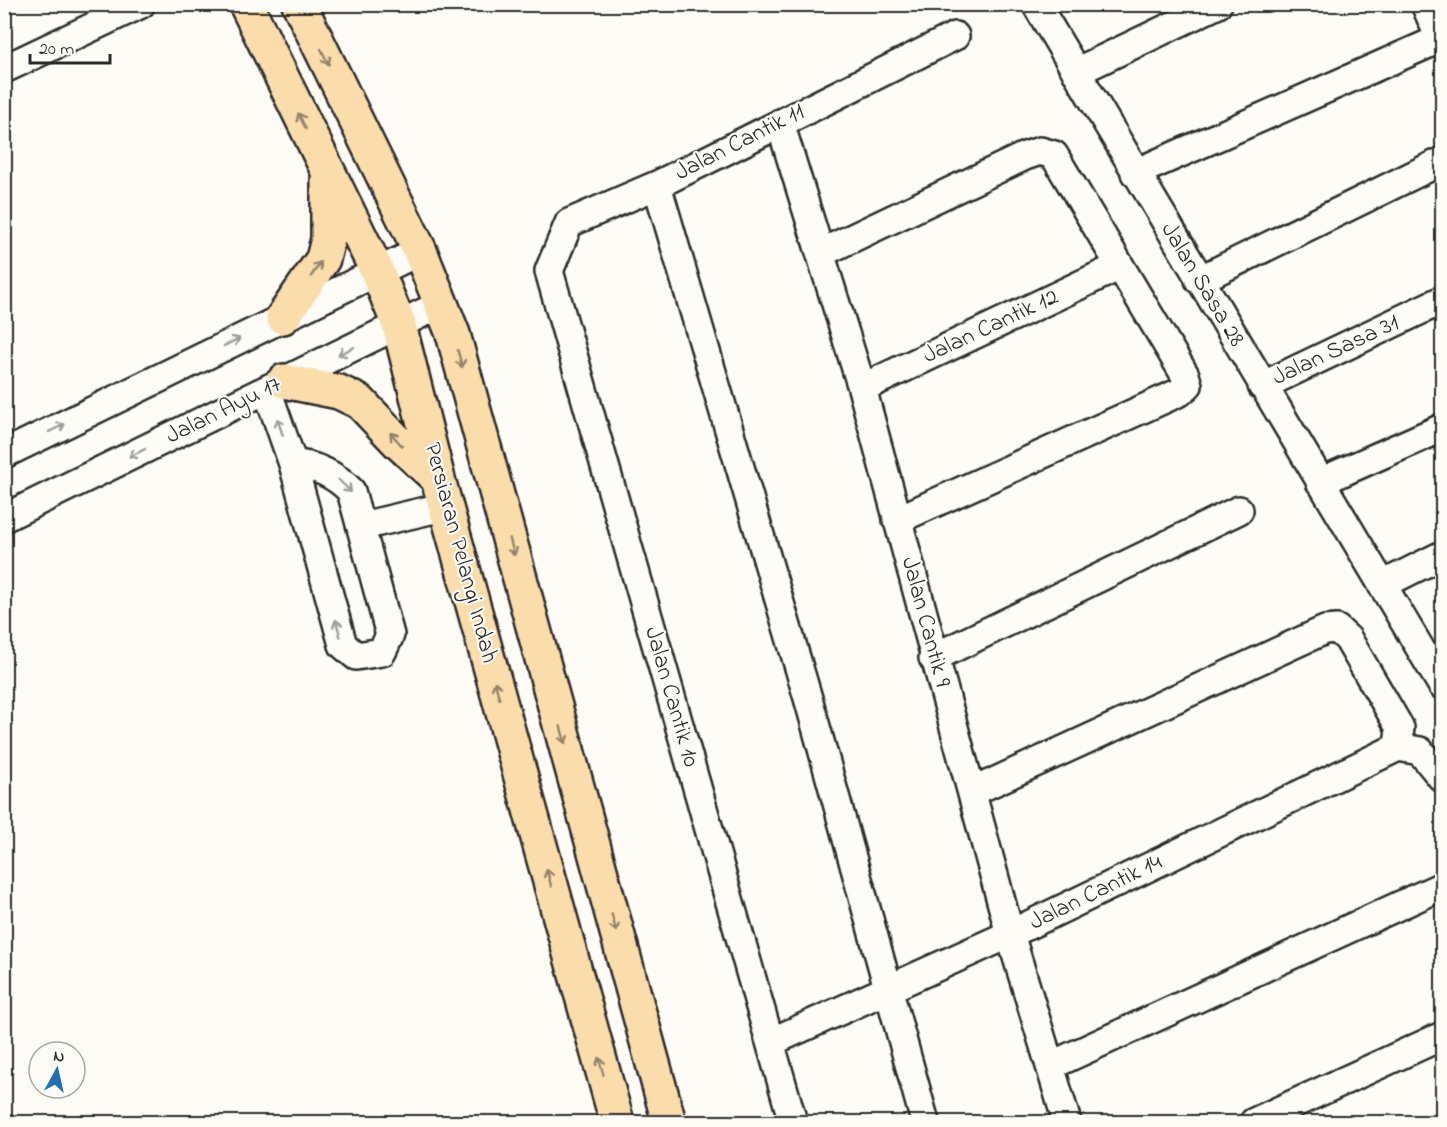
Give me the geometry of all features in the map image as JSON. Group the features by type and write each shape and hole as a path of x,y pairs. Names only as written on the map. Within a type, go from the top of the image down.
{"main road":[{"name":"Persiaran Pelangi Indah","path":"246,4 377,271 399,325 442,492 617,1122"},
{"path":"299,4 420,251 443,303 669,1122"},
{"path":"284,317 323,259 328,239 328,174"},
{"path":"276,385 339,392 360,402 442,492"}],"street":[{"path":"4,69 141,4"},
{"name":"Jalan Sasa 28","path":"1036,4 1262,386 1443,685"},
{"path":"1076,72 1218,4"},
{"path":"1135,173 1442,38 1425,4"},
{"name":"Jalan Cantik 11","path":"549,271 569,223 657,185 955,36"},
{"name":"Jalan Cantik 9","path":"780,123 862,388 933,658 1010,934 1067,1122"},
{"path":"821,254 1040,151 1054,155 1185,375 1188,385 1180,392 897,520"},
{"path":"1199,280 1443,162"},
{"path":"657,185 810,705 886,990 925,1122"},
{"path":"4,454 420,251"},
{"name":"Jalan Cantik 12","path":"862,388 1120,266"},
{"name":"Jalan Cantik 10","path":"549,271 793,1122"},
{"name":"Jalan Sasa 31","path":"1262,386 1443,300"},
{"name":"Jalan Ayu 17","path":"4,518 443,303"},
{"path":"276,385 293,464 343,645 356,656 382,652 390,635 351,490 342,481 305,464 293,464"},
{"path":"1320,482 1443,428"},
{"path":"362,526 442,492"},
{"path":"933,658 1239,510"},
{"path":"1382,585 1443,555"},
{"path":"972,792 1325,630 1337,629 1348,639 1400,728 1409,749 1443,778"},
{"name":"Jalan Cantik 14","path":"771,1042 1409,749"},
{"path":"1050,1066 1443,886"},
{"path":"1254,1122 1443,1036"}]}
